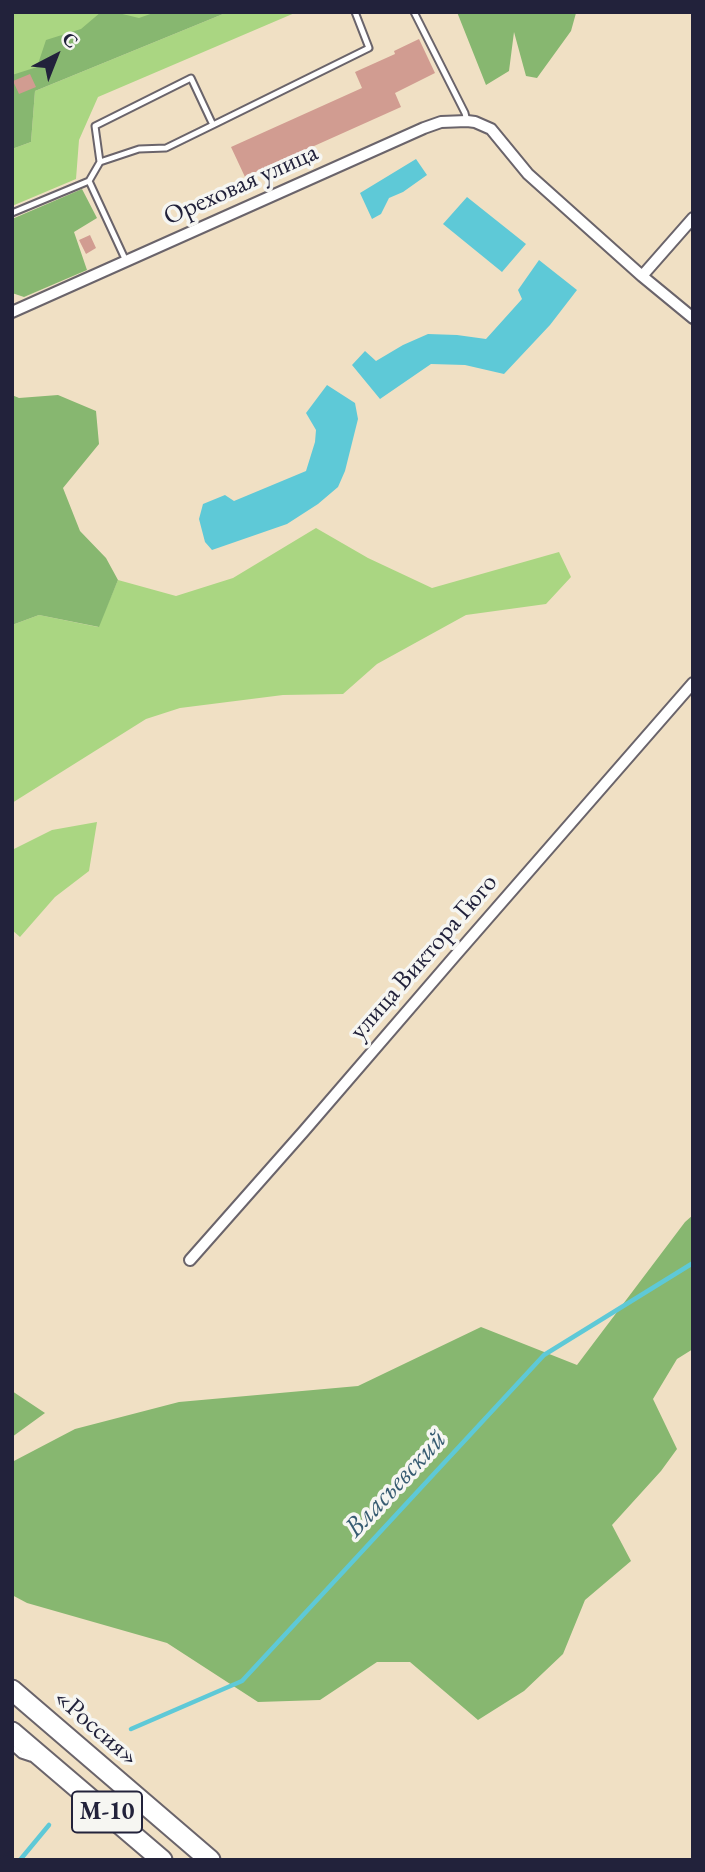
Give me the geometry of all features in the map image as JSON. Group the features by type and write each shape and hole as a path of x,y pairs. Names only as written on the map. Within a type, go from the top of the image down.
{"highway":[{"name":"«Россия»","path":"12,1690 210,1860"},
{"name":"М-10","path":"12,1732 162,1860"}],"street":[{"name":"Ореховая улица","path":"12,312 441,122 475,121 491,130 528,174 642,276"},
{"path":"693,218 642,276 693,318"},
{"name":"улица Виктора Гюго","path":"190,1260 693,682"}],"lane":[{"path":"100,162 139,149 166,148 369,48 355,12"},
{"path":"414,12 466,113 467,121"},
{"path":"12,214 89,181 100,162 95,126 191,78 213,125"},
{"path":"89,181 127,261"},
{"path":"12,1747 21,1755 51,1765"}],"green space":[{"path":"12,12 185,12 12,95"},
{"path":"101,12 139,18 156,12 228,12 35,91 31,142 12,149 12,75 37,67 46,40 81,29"},
{"path":"228,12 297,12 98,97 79,140 76,179 12,206 12,149 31,142 35,91"},
{"path":"457,12 578,12 571,31 537,78 526,76 514,32 509,71 486,85"},
{"path":"82,189 97,218 74,232 87,270 24,297 12,293 12,219"},
{"path":"12,395 19,398 58,395 96,411 99,444 63,488 80,531 106,558 118,580 99,627 39,615 12,625"},
{"path":"316,528 368,558 432,588 559,552 571,577 546,604 466,615 377,664 343,694 283,695 180,708 146,719 12,803 12,625 39,615 98,627 118,580 176,596 233,578"},
{"path":"97,822 89,871 55,897 20,937 12,930 12,850 52,830"},
{"path":"693,1215 693,1349 677,1359 653,1399 677,1449 661,1471 612,1525 631,1561 585,1600 563,1654 524,1691 478,1720 410,1662 377,1662 320,1700 258,1702 167,1643 27,1603 12,1595 12,1462 75,1429 179,1402 358,1386 481,1327 577,1365"},
{"path":"12,1391 45,1413 12,1437"}],"water":[{"path":"416,159 427,175 403,192 389,198 381,214 372,219 360,193"},
{"path":"467,197 526,244 502,272 443,224"},
{"path":"539,260 577,290 550,325 504,374 465,365 431,364 380,399 352,365 365,351 376,361 428,334 486,339 522,299 518,290"},
{"path":"327,385 355,403 358,419 345,471 338,487 287,524 212,550 205,542 199,519 203,504 225,495 234,501 306,471 316,430 306,413"}],"building":[{"path":"419,39 435,73 395,93 401,107 245,177 231,147 362,88 355,72 395,54 394,51"},
{"path":"30,74 36,87 19,94 13,81"},
{"path":"90,235 96,248 86,254 79,240"}],"waterway":[{"name":"Власьевский","path":"131,1729 242,1681 544,1355 693,1263"},
{"name":"Власьевский","path":"20,1860 49,1825"}]}
